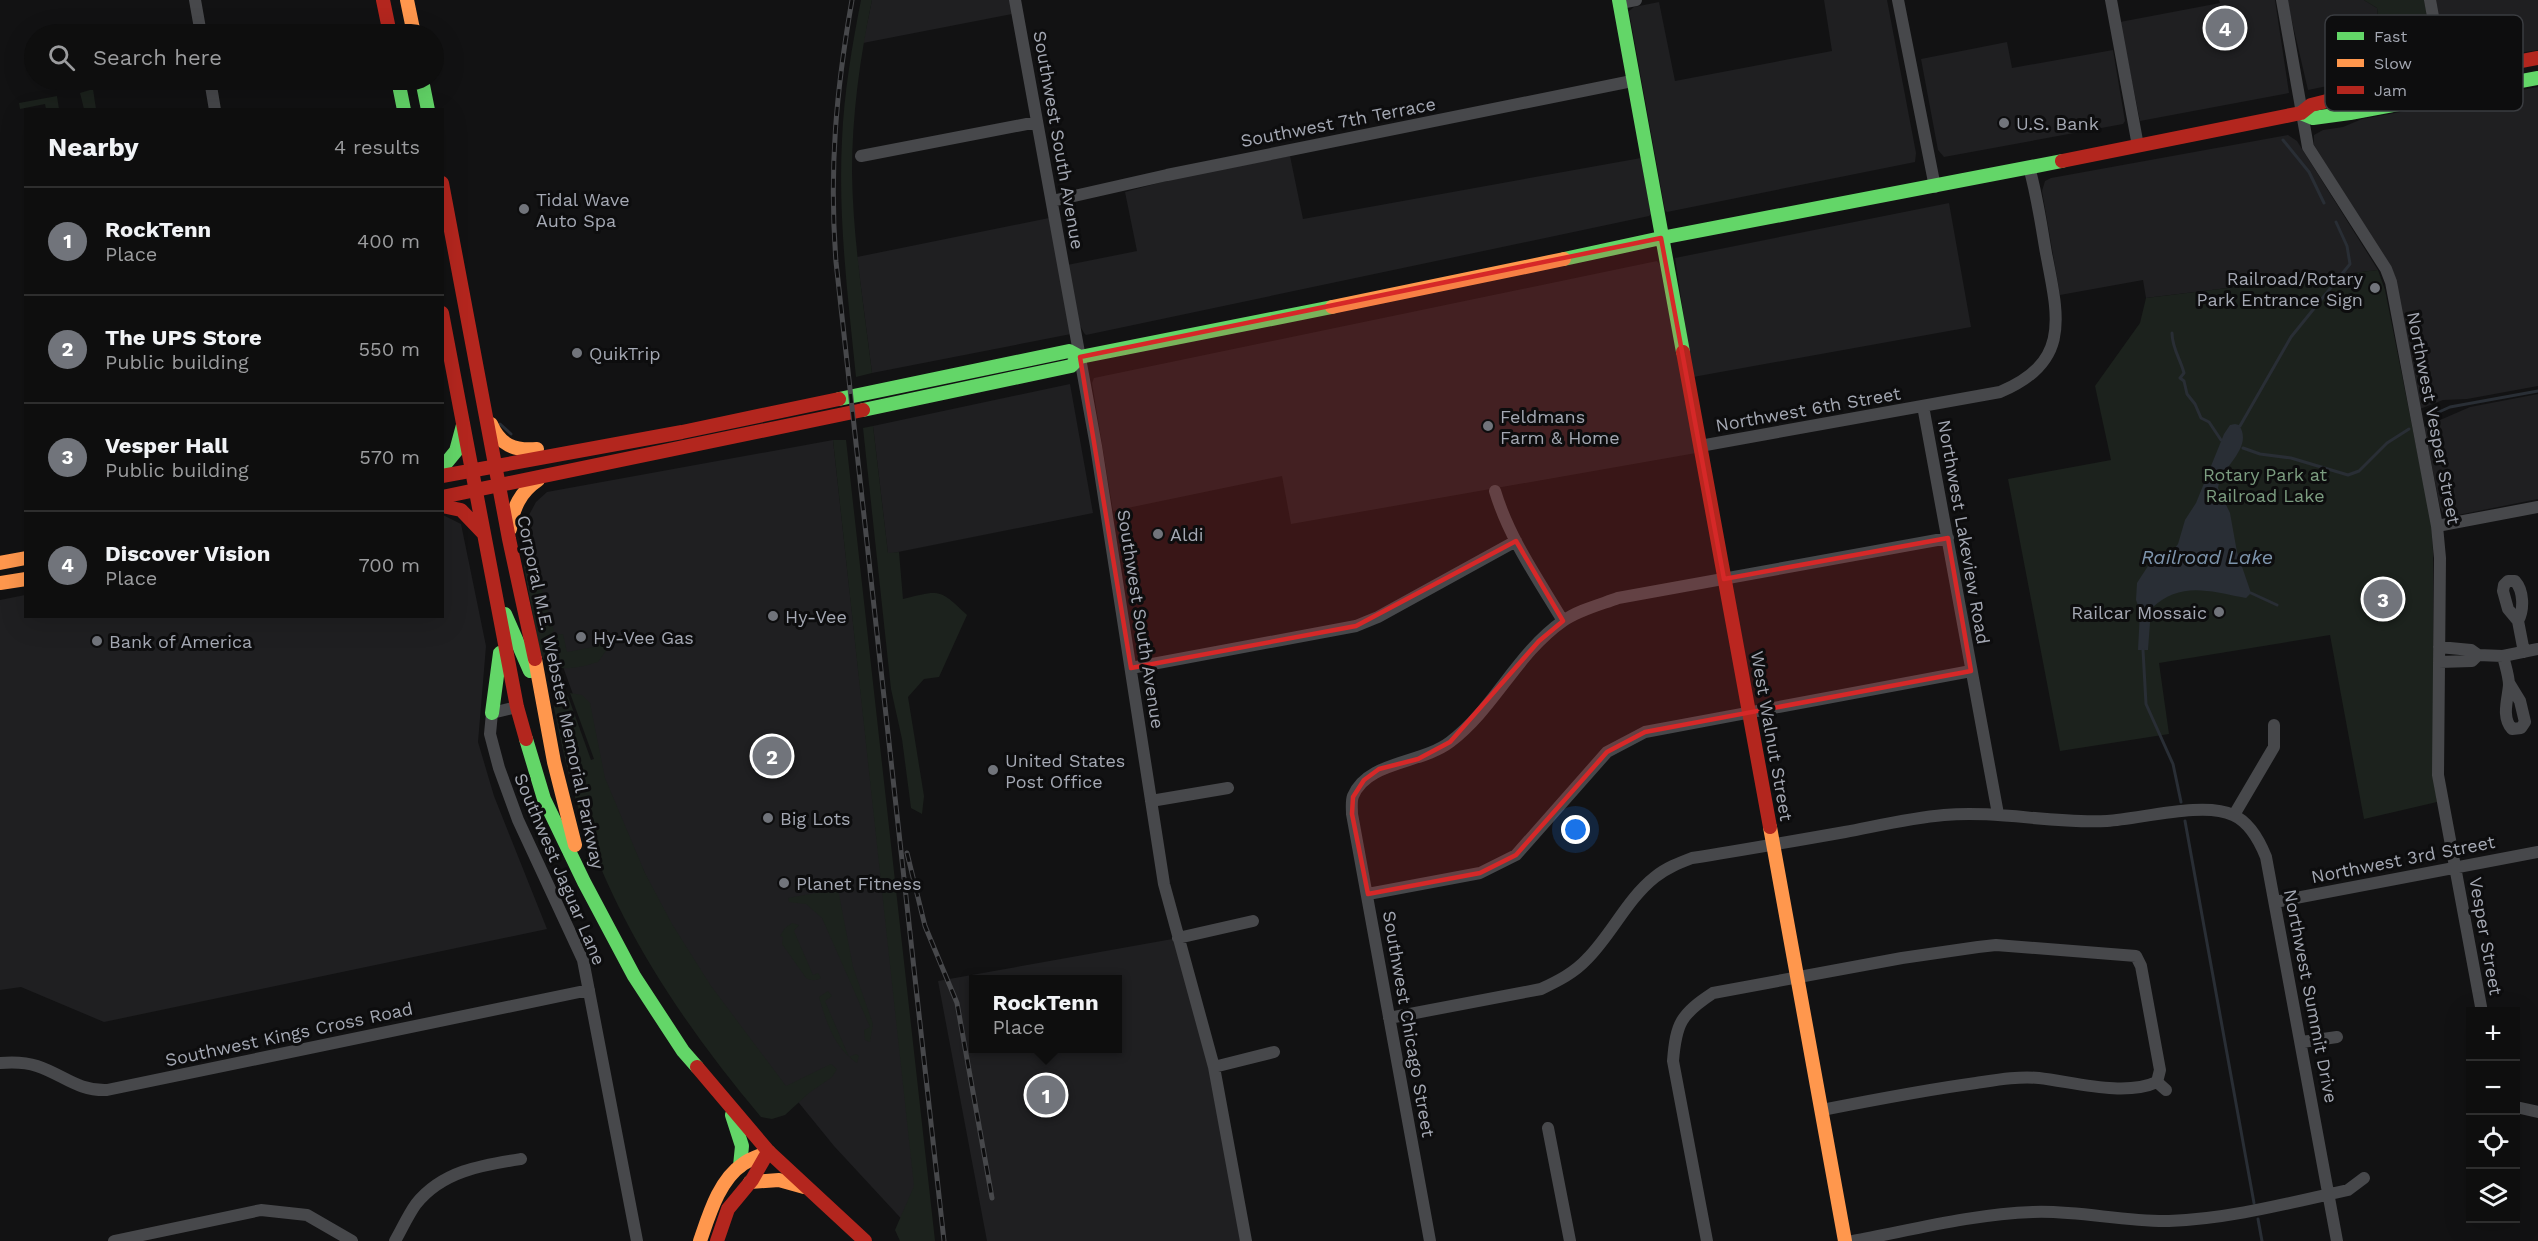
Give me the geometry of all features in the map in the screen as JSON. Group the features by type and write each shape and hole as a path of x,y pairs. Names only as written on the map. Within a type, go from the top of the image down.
{"main road":[{"path":"383,0 388,24"},
{"path":"407,0 412,24"},
{"name":"West Walnut Street","path":"1619,2 1845,1241"},
{"path":"2523,61 2538,58"},
{"path":"2523,81 2538,78"},
{"path":"400,90 404,108"},
{"path":"424,90 428,108"},
{"path":"444,497 540,479 999,382 1071,366 1080,357 1488,276 1661,238 1935,187 2301,113 2311,105 2325,102"},
{"path":"2301,113 2313,118 2361,111"},
{"name":"Corporal M.E. Webster Memorial Parkway","path":"444,193 509,539 541,686 554,762 584,882"},
{"name":"Corporal M.E. Webster Memorial Parkway","path":"444,323 474,471 495,597 517,707 544,799 584,882"},
{"path":"444,476 682,432 1069,351 1080,357"},
{"path":"486,411 497,439 512,449 520,451 587,439 593,448"},
{"path":"444,466 456,451 464,421"},
{"path":"509,539 512,515 519,497 525,488 540,479"},
{"path":"444,506 459,508 469,514 486,535"},
{"path":"0,563 24,558"},
{"path":"0,573 24,569"},
{"path":"0,583 24,579"},
{"path":"495,597 509,620 529,668 541,686"},
{"path":"492,713 501,656 500,621"},
{"path":"584,882 634,976 684,1051 769,1152 865,1241"},
{"path":"700,1241 713,1207 740,1166 742,1146 727,1102"},
{"path":"740,1166 769,1152"},
{"path":"717,1241 728,1209 750,1182 769,1152"},
{"path":"750,1182 779,1180 809,1189"}],"street":[{"path":"195,0 199,24"},
{"name":"Southwest South Avenue","path":"1015,0 1080,357 1164,884 1214,1066 1246,1241"},
{"path":"1619,2 1636,0"},
{"path":"1898,0 1935,187"},
{"path":"2111,0 2138,146"},
{"name":"Northwest Vesper Street","path":"2282,0 2308,147 2386,269 2391,282 2437,526 2440,558 2439,775 2456,867"},
{"path":"2430,0 2433,15"},
{"name":"Southwest 7th Terrace","path":"1052,201 1632,81"},
{"path":"212,90 215,108"},
{"path":"861,156 1037,122"},
{"name":"Northwest Lakeview Road","path":"1998,814 1923,406 2000,392 2020,384 2036,371 2053,340 2058,325 2029,167"},
{"name":"Northwest 6th Street","path":"1700,447 1923,406"},
{"path":"1495,491 1515,541 1563,621 1583,610 1618,598 1948,538"},
{"path":"2437,526 2538,507"},
{"path":"1131,668 1356,626 1378,617 1515,541"},
{"name":"Southwest Chicago Street","path":"1430,1241 1352,814 1353,797 1364,780 1379,769 1418,759 1450,742 1468,726 1539,641 1563,621"},
{"path":"2518,621 2524,652"},
{"path":"2439,647 2471,650 2478,655 2503,656 2538,649"},
{"path":"2439,662 2472,661 2478,655"},
{"path":"2503,656 2509,683"},
{"path":"1368,894 1480,873 1515,855 1607,752 1625,741 1661,727 1971,671"},
{"path":"492,713 517,707"},
{"name":"Southwest Jaguar Lane","path":"492,713 490,734 499,768 518,820 583,960 638,1241"},
{"path":"1389,1018 1541,989 1560,980 1589,958 1639,892 1655,877 1692,858 1946,814 1998,814 2089,822 2128,820 2198,809 2216,810 2234,815 2274,747 2274,724"},
{"path":"1151,801 1228,788"},
{"name":"Northwest Summit Drive","path":"2234,815 2260,843 2266,857 2337,1241"},
{"name":"Northwest 3rd Street","path":"2275,902 2538,852"},
{"name":"Vesper Street","path":"2456,867 2481,1007"},
{"path":"1178,938 1252,921"},
{"path":"1707,1241 1673,1061 1675,1033 1690,1008 1713,993 1978,946 1996,945 2093,954 2124,953 2136,956 2141,966 2161,1086 2096,1087 2039,1078 2013,1078 1931,1089 1822,1110"},
{"name":"Southwest Kings Cross Road","path":"0,1063 17,1062 37,1066 76,1086 92,1090 107,1090 589,990"},
{"path":"2302,1042 2337,1036"},
{"path":"1214,1066 1274,1052"},
{"path":"2520,1108 2538,1112"},
{"path":"1548,1128 1570,1241"},
{"path":"395,1241 416,1204 445,1179 462,1171 521,1159"},
{"path":"1854,1241 1995,1215 2044,1212 2170,1221 2219,1216 2348,1191 2364,1178"},
{"path":"114,1241 261,1210 308,1215 352,1241"}],"highlighted area":[{"path":"1661,238 1724,579 1948,538 1971,671 1645,732 1607,752 1516,855 1480,873 1368,894 1352,814 1353,797 1364,780 1379,769 1418,759 1450,742 1539,641 1563,621 1516,541 1356,626 1131,668 1080,357"}],"shaded area":[{"path":"872,0 1010,0 1012,14 863,43"},
{"path":"1824,0 1887,0 1916,153 1915,162 1667,212 1629,11 1634,7 1659,2 1675,81 1832,51"},
{"path":"2219,0 2275,0 2289,93 2140,121 2120,22 2220,3"},
{"path":"2287,0 2364,0 2377,8 2378,15 2325,15 2325,87 2308,90"},
{"path":"2434,0 2538,0 2538,50 2523,52 2523,15 2437,15"},
{"path":"2007,42 2012,68 2113,50 2125,121 2123,124 1944,157 1938,150 1921,59"},
{"path":"2538,87 2538,386 2467,399 2443,400 2420,409 2394,274 2314,145 2314,135 2323,130 2343,127 2362,119 2406,111 2523,111 2523,90"},
{"path":"2288,135 2297,141 2378,270 2146,298 2143,280 2060,295 2042,191 2045,181 2051,178"},
{"path":"1290,156 1303,219 1641,158 1651,214 1086,335 1084,333 1079,324 1067,265 1137,251 1125,192 1177,178"},
{"path":"1949,203 1971,327 1693,377 1675,258"},
{"path":"1049,218 1071,334 872,373 857,257"},
{"path":"1657,261 1660,265 1696,453 1291,524 1282,476 1113,511 1092,383 1094,378"},
{"path":"1070,384 1093,513 888,554 873,426"},
{"path":"2538,394 2538,499 2453,516 2443,514 2424,427 2470,407"},
{"path":"833,440 921,1240 834,1146 730,1018 673,928 645,874 609,794 549,628 535,580 527,528 529,515 536,502 547,492"},
{"path":"444,516 461,524 486,646 478,742 494,796 547,929 104,1022 21,987 0,990 0,600 24,595 24,618 444,618"},
{"path":"1178,938 1188,969 1246,1241 987,1241 938,981 969,975 969,1053 1122,1053 1122,975 971,975"}],"green space":[{"path":"861,0 872,0 858,86 853,130 852,173 857,248 872,373 856,377 844,258 841,170 847,87"},
{"path":"2364,0 2424,0 2427,15 2378,15 2377,8"},
{"path":"93,90 96,108 84,108 80,93"},
{"path":"57,96 59,108 46,108 45,104 20,109 19,103"},
{"name":"Rotary Park at Railroad Lake","path":"2378,270 2385,290 2431,521 2433,775 2437,802 2364,819 2330,635 2159,663 2169,734 2060,751 2008,479 2111,460 2095,386 2140,323 2146,298"},
{"path":"873,426 888,553 899,552 903,599 932,593 938,594 950,600 967,615 939,677 924,679 908,697 924,796 922,814 911,808 902,739 891,689 863,428"},
{"path":"833,440 846,440 935,1241 900,1241 895,1230 914,1186"},
{"path":"530,557 537,564 554,631 553,635 563,634 567,652 599,646 598,641 604,637 603,632 608,631 608,648 598,662 566,668 552,665 540,654 524,567 525,558"},
{"path":"570,693 582,695 590,703 605,778 645,873 672,924 711,986 786,1086 831,1064 837,1069 832,1077 809,1093 785,1115 772,1119 761,1117 705,1047 655,972 612,893 579,810 554,708 557,698 566,694 568,696 591,760 594,759"},
{"path":"838,889 853,967 873,1024 870,1042 865,1040 864,1030 870,1027 822,918 806,904 789,902 788,898"},
{"path":"792,923 799,925 794,931 813,975 818,973 821,978 812,980 806,978 782,944 783,937 780,936"},
{"path":"828,991 832,996 825,1001 849,1057 832,1033 819,997"},
{"path":"856,1054 859,1056 857,1063 849,1057"}],"water":[{"name":"Railroad Lake","path":"2230,425 2239,425 2243,433 2243,441 2218,488 2230,513 2237,552 2251,593 2246,598 2194,590 2172,594 2151,609 2148,650 2138,650 2140,611 2136,600 2137,583 2148,566 2172,552 2178,544 2185,520 2196,503 2224,434"}],"waterway":[{"path":"2283,140 2309,172 2324,203"},
{"path":"2240,426 2291,337 2350,264 2347,246 2336,222"},
{"path":"2172,333 2184,373 2180,378 2184,381 2187,394 2195,404 2201,418 2209,422 2221,440"},
{"path":"2430,416 2450,407 2538,391"},
{"path":"500,424 511,434"},
{"path":"2243,448 2260,454 2291,458 2348,475 2359,471 2387,443 2409,429"},
{"path":"2251,593 2277,605"},
{"path":"2143,650 2146,704 2173,764 2181,802"},
{"path":"2185,821 2254,1203"},
{"path":"2258,1219 2262,1241"}],"railway":[{"path":"852,0 835,131 833,195 836,262 944,1241"},
{"path":"907,853 925,926 957,1003 992,1198"}],"traffic: fast":[{"path":"1619,0 1683,352"},
{"path":"2523,81 2538,78"},
{"path":"400,90 404,108"},
{"path":"424,90 428,108"},
{"path":"2301,113 2313,118 2361,111"},
{"path":"1564,259 1661,238 2062,161"},
{"path":"863,410 1071,366 1080,357 1332,307"},
{"path":"839,399 1069,351 1080,357"},
{"path":"444,466 456,451 463,425"},
{"path":"505,614 530,671"},
{"path":"492,713 500,653"},
{"path":"526,739 544,799 584,882 634,976 683,1051 697,1067"},
{"path":"732,1115 742,1146 740,1166"}],"traffic: slow":[{"path":"407,0 412,24"},
{"path":"1332,307 1564,259"},
{"path":"491,424 503,442 515,448 537,449"},
{"path":"510,529 518,501 538,480"},
{"path":"0,563 24,558"},
{"path":"0,583 24,579"},
{"path":"535,659 554,762 575,845"},
{"path":"1770,827 1845,1241"},
{"path":"700,1241 716,1199 727,1179 746,1162 769,1152"},
{"path":"750,1182 779,1180 804,1187"}],"traffic: jam":[{"path":"383,0 388,24"},
{"path":"2523,61 2538,58"},
{"path":"2062,161 2301,113 2311,105 2325,102"},
{"path":"444,194 509,539 535,659"},
{"path":"444,324 517,707 526,739"},
{"path":"1683,352 1770,827"},
{"path":"444,476 682,432 839,399"},
{"path":"444,497 863,410"},
{"path":"444,506 461,510 483,533"},
{"path":"697,1067 769,1152 865,1241"},
{"path":"717,1241 728,1209 752,1180 768,1152"}],"place":[{"name":"Discover Vision","path":"2225,28"},
{"name":"U.S. Bank","path":"2004,123"},
{"name":"Tidal Wave Auto Spa","path":"524,209"},
{"name":"Railroad/Rotary Park Entrance Sign","path":"2375,288"},
{"name":"QuikTrip","path":"577,353"},
{"name":"Feldmans Farm & Home","path":"1488,426"},
{"name":"Aldi","path":"1158,534"},
{"name":"Vesper Hall","path":"2383,599"},
{"name":"Railcar Mossaic","path":"2219,612"},
{"name":"Hy-Vee","path":"773,616"},
{"name":"Hy-Vee Gas","path":"581,637"},
{"name":"Bank of America","path":"97,641"},
{"name":"The UPS Store","path":"772,756"},
{"name":"United States Post Office","path":"993,770"},
{"name":"Big Lots","path":"768,818"},
{"name":"Planet Fitness","path":"784,883"},
{"name":"RockTenn","path":"1046,1095"}]}
